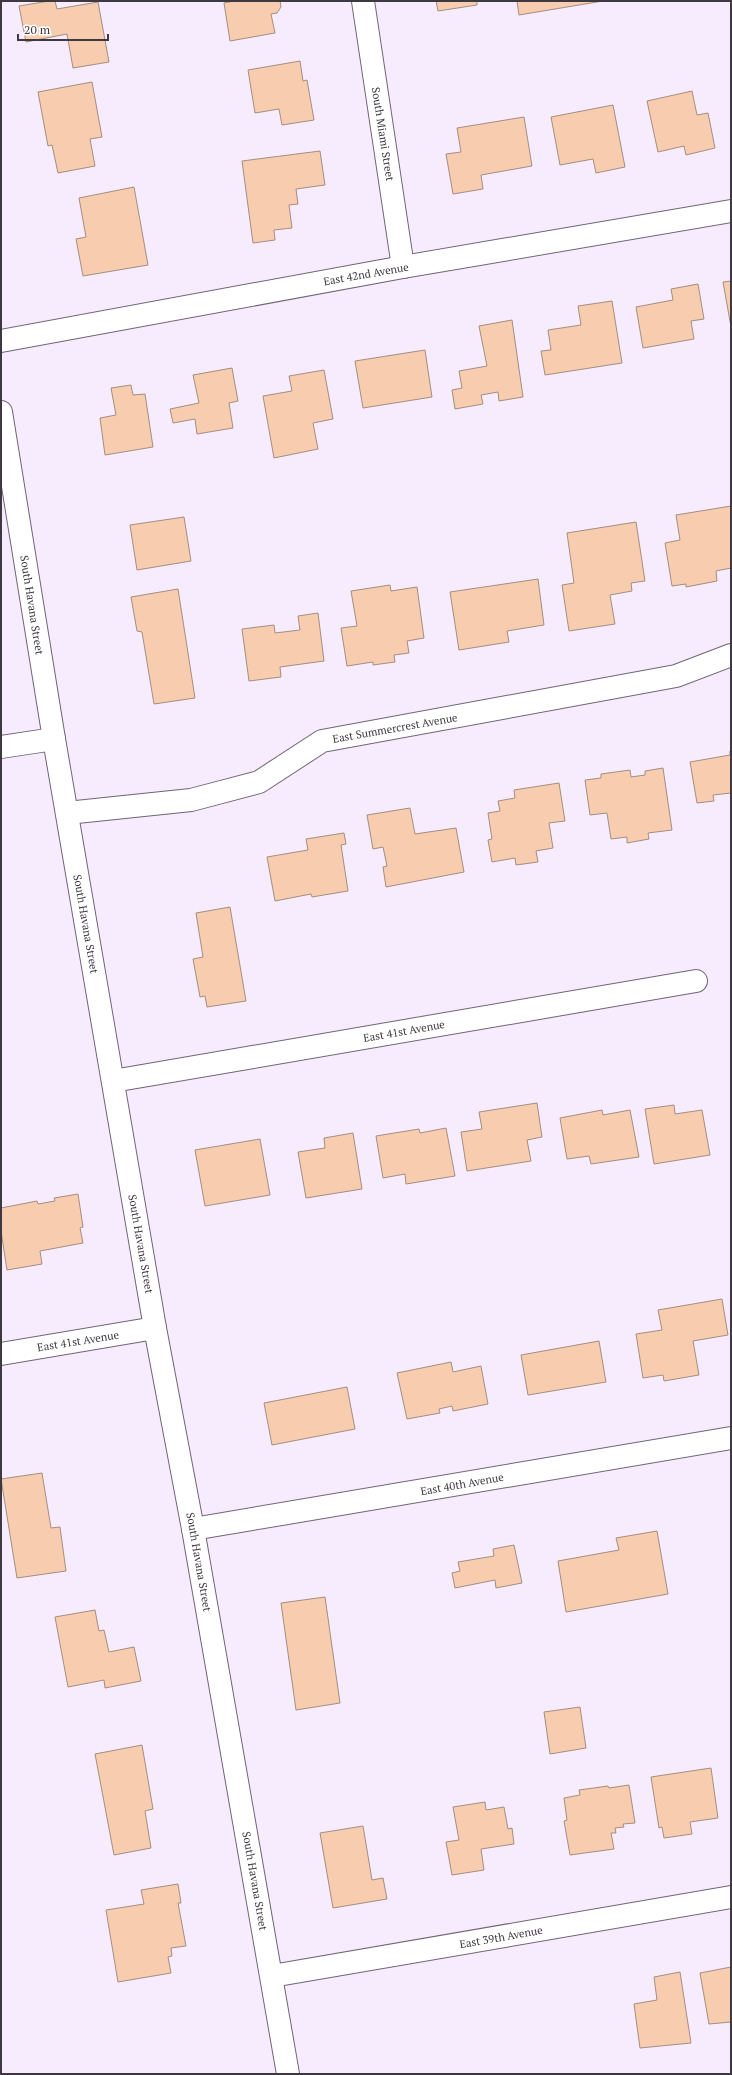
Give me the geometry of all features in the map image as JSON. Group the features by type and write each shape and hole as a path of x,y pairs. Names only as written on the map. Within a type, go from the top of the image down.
{"street":[{"name":"South Miami Street","path":"363,1 403,267"},
{"name":"East 42nd Avenue","path":"1,340 403,267 731,211"},
{"name":"South Havana Street","path":"1,412 54,739 155,1328 193,1530 288,2074"},
{"name":"East Summercrest Avenue","path":"67,813 191,800 258,782 322,741 676,676 731,655"},
{"path":"1,747 54,739"},
{"name":"East 41st Avenue","path":"113,1081 696,980"},
{"name":"East 41st Avenue","path":"1,1354 155,1328"},
{"name":"East 40th Avenue","path":"193,1530 731,1438"},
{"name":"East 39th Avenue","path":"272,1976 731,1897"}],"building":[{"path":"55,1 57,9 98,2 109,62 73,68 67,34 26,42 19,6"},
{"path":"234,1 280,1 281,7 277,13 271,14 275,33 230,41 224,3"},
{"path":"436,1 477,1 477,5 438,11"},
{"path":"517,1 603,1 519,15"},
{"path":"300,61 303,81 307,80 314,120 282,125 279,109 255,113 248,70"},
{"path":"92,82 102,137 90,139 95,166 58,173 52,145 48,146 38,92"},
{"path":"692,91 697,115 708,113 715,148 686,155 684,146 658,152 647,101"},
{"path":"613,105 625,167 596,173 593,159 560,165 551,117"},
{"path":"524,117 532,166 481,175 483,189 453,194 446,154 461,152 457,128"},
{"path":"320,151 325,185 296,189 298,204 289,205 292,228 274,230 275,240 253,243 242,161"},
{"path":"134,187 148,265 83,276 76,239 86,237 79,198"},
{"path":"731,281 731,327 723,282"},
{"path":"698,284 704,319 691,321 694,339 643,348 636,307 673,300 671,289"},
{"path":"612,301 622,363 545,375 541,351 551,350 548,330 581,325 578,306"},
{"path":"512,320 523,397 499,401 498,392 481,395 483,404 455,409 452,390 462,388 459,371 487,366 479,326"},
{"path":"425,350 432,397 363,408 355,361"},
{"path":"232,368 238,401 229,403 233,428 197,434 195,419 173,423 170,409 199,403 193,375"},
{"path":"324,370 333,419 313,423 318,449 274,458 263,396 292,391 289,376"},
{"path":"131,385 133,395 145,394 153,447 105,455 100,418 116,415 111,388"},
{"path":"731,506 731,568 716,571 717,581 686,587 686,584 672,586 665,543 680,540 676,515"},
{"path":"184,517 191,561 137,570 130,525"},
{"path":"636,522 645,581 631,583 632,591 610,595 615,624 569,631 562,585 574,583 567,533"},
{"path":"538,579 544,625 507,631 509,642 459,650 450,592"},
{"path":"390,585 391,591 417,587 424,638 407,641 409,653 394,655 395,662 373,665 373,662 347,666 341,628 357,626 351,591"},
{"path":"178,589 195,698 154,704 142,632 137,631 131,597"},
{"path":"318,613 324,661 280,667 281,677 249,681 242,629 274,625 275,633 300,630 298,616"},
{"path":"730,751 731,793 713,795 714,801 697,803 690,762 730,755"},
{"path":"663,768 672,830 648,833 649,839 627,843 627,837 611,839 607,813 590,815 585,780 601,778 601,774 630,770 631,777 645,775 645,771"},
{"path":"559,783 565,821 549,823 553,848 536,851 538,862 516,865 515,858 492,862 488,840 492,839 488,813 500,811 498,801 515,798 514,790"},
{"path":"410,808 415,834 456,828 464,872 386,887 383,867 387,866 383,847 373,849 367,815"},
{"path":"344,833 346,844 341,845 348,891 312,897 311,894 275,901 267,857 308,850 306,839"},
{"path":"230,907 246,1001 207,1007 205,996 200,997 193,959 203,957 196,913"},
{"path":"537,1103 542,1137 527,1140 531,1161 467,1171 461,1132 482,1129 479,1112"},
{"path":"674,1105 675,1114 702,1110 710,1155 654,1164 645,1109"},
{"path":"602,1110 603,1115 630,1110 639,1157 591,1164 589,1156 567,1159 560,1118"},
{"path":"446,1128 455,1176 406,1184 405,1174 383,1178 376,1136 419,1129 420,1133"},
{"path":"353,1133 362,1189 306,1198 298,1152 325,1148 324,1138"},
{"path":"260,1139 270,1195 205,1206 195,1150"},
{"path":"78,1194 83,1227 80,1228 83,1243 40,1251 42,1264 7,1270 1,1231 1,1208 37,1201 38,1204 55,1201 54,1198"},
{"path":"722,1299 728,1335 693,1341 699,1375 664,1381 663,1375 643,1378 636,1334 662,1330 658,1310"},
{"path":"599,1341 606,1382 528,1395 521,1355"},
{"path":"451,1362 453,1372 481,1366 488,1404 453,1411 452,1406 439,1409 440,1413 407,1419 397,1373"},
{"path":"347,1387 355,1429 272,1445 264,1403"},
{"path":"42,1473 51,1528 60,1527 66,1571 17,1578 1,1479"},
{"path":"657,1531 668,1594 566,1612 558,1561 619,1550 616,1538"},
{"path":"514,1545 522,1583 496,1588 495,1580 455,1588 452,1573 460,1571 458,1562 494,1556 493,1549"},
{"path":"325,1597 340,1703 296,1710 281,1603"},
{"path":"95,1610 99,1631 104,1630 109,1652 134,1647 141,1681 105,1688 104,1680 68,1687 55,1617"},
{"path":"580,1707 586,1748 550,1754 544,1712"},
{"path":"142,1745 153,1809 145,1811 151,1848 114,1855 95,1754"},
{"path":"711,1768 718,1818 690,1822 692,1834 664,1838 662,1827 659,1828 651,1777"},
{"path":"629,1785 635,1823 623,1824 624,1827 615,1828 616,1833 611,1833 614,1849 570,1855 564,1821 567,1820 564,1798 580,1795 579,1790"},
{"path":"485,1802 486,1810 504,1807 508,1829 512,1828 514,1844 481,1849 484,1870 452,1875 446,1842 459,1840 453,1807"},
{"path":"363,1826 372,1880 383,1878 387,1899 333,1908 320,1833"},
{"path":"178,1884 181,1903 178,1903 186,1946 171,1948 172,1956 168,1957 171,1973 118,1982 106,1910 144,1904 141,1890"},
{"path":"731,1967 731,2022 709,2024 700,1973"},
{"path":"680,1972 691,2043 640,2048 634,2004 657,2000 654,1977"}]}
